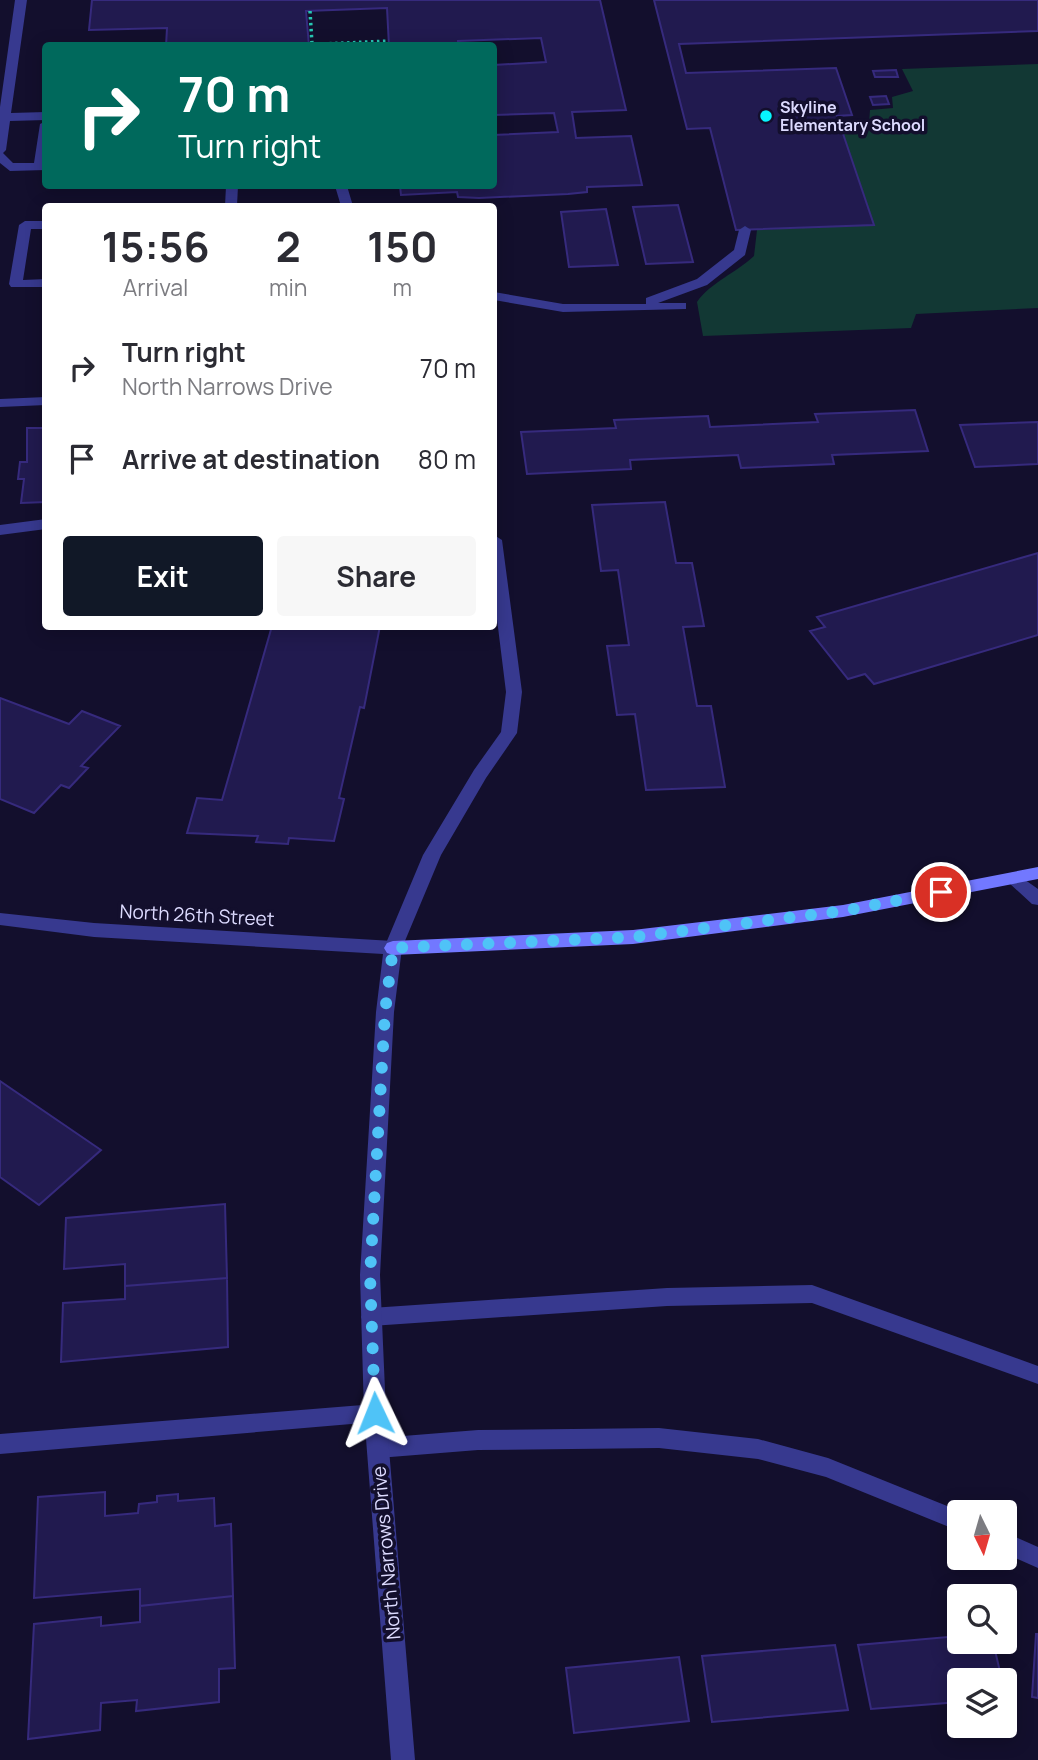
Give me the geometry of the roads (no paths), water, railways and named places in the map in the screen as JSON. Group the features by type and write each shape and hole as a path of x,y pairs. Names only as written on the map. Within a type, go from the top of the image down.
{"main road":[{"path":"393,948 633,937 843,911 1038,873"}],"street":[{"path":"0,150 7,117 21,0"},
{"path":"7,117 42,116"},
{"path":"0,156 9,167 42,166"},
{"path":"42,225 25,225 16,284 42,283"},
{"path":"636,307 702,282 740,252 745,230"},
{"path":"497,297 539,307 681,306"},
{"path":"0,403 42,401"},
{"path":"0,530 42,525"},
{"name":"North Narrows Drive","path":"403,1760 375,1413 371,1317 370,1275 385,1012 393,948 432,855 480,774 509,733 514,692 497,564"},
{"path":"1014,878 1038,899"},
{"name":"North 26th Street","path":"0,919 94,930 393,948"},
{"path":"371,1317 667,1297 812,1294 1038,1376"},
{"path":"0,1444 375,1413"},
{"path":"378,1448 478,1440 659,1438 758,1449 828,1468 947,1516"},
{"path":"1017,1548 1038,1558"}],"place":[{"name":"Skyline Elementary School","path":"766,116"}]}
